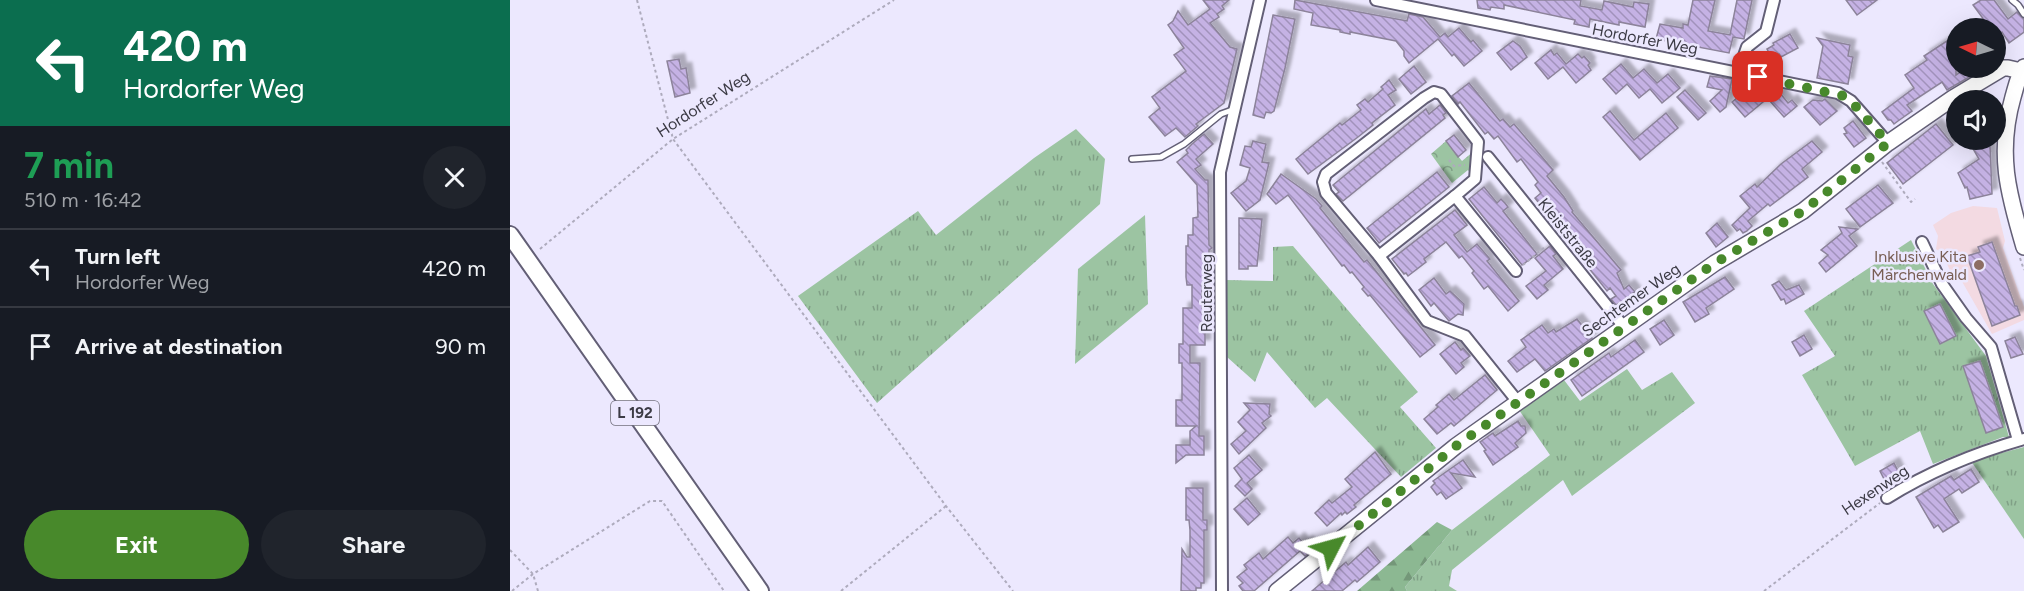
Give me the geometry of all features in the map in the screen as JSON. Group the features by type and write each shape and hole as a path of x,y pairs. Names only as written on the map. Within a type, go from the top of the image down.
{"main road":[{"name":"L 192","path":"510,235 760,591"}],"street":[{"name":"Reuterweg","path":"1222,591 1220,172 1260,0"},
{"name":"Hordorfer Weg","path":"1376,0 1844,96 1851,101 1882,148"},
{"path":"1738,73 1747,47 1766,32 1774,0"},
{"name":"Sechtemer Weg","path":"1277,591 1456,446 1715,263 1803,211 1882,148 1953,98 2003,68 2023,69"},
{"path":"2023,69 2009,111 2004,149 2007,184 2024,247"},
{"path":"1379,256 1475,180 1478,142 1441,94 1434,92 1326,174 1323,182 1326,193 1379,256 1427,321 1465,336 1518,402"},
{"name":"Kleiststraße","path":"1488,157 1624,327"},
{"path":"1455,196 1516,270"},
{"name":"Hexenweg","path":"1887,498 1913,481 1940,468 2021,439 1991,347 1966,318 1942,284 1922,242"}],"lane":[{"path":"2012,0 2024,14"},
{"path":"1132,159 1161,157 1184,144 1221,114 1235,109"}],"path":[{"path":"638,0 673,139 946,506 1013,591"},
{"name":"Hordorfer Weg","path":"540,249 673,139 894,0"},
{"path":"1882,148 1911,202 1915,199"},
{"path":"1449,160 1454,166 1476,165"},
{"path":"1516,270 1550,244"},
{"name":"Hexenweg","path":"1764,591 1887,498"},
{"path":"512,591 533,574 650,501 662,501 724,591"},
{"path":"841,591 946,506"},
{"path":"510,550 533,574 538,591"}],"shaded area":[{"name":"Inklusive Kita Märchenwald","path":"1973,206 1997,208 2005,241 2003,248 2024,307 2024,320 1992,334 1960,278 1954,279 1942,253 1936,249 1938,236 1933,225 1951,213"}],"green space":[{"path":"1076,129 1105,159 1100,204 877,403 798,296 918,211 936,235 1034,158"},
{"path":"1446,141 1462,161 1474,151 1472,176 1468,170 1452,183 1431,154"},
{"path":"1145,215 1148,304 1075,364 1078,269"},
{"path":"1911,240 1933,284 1986,356 2009,437 2003,437 1933,464 1920,431 1855,466 1802,375 1835,356 1804,311"},
{"path":"1293,246 1418,392 1400,407 1436,448 1401,477 1327,398 1315,408 1267,352 1255,382 1227,357 1226,280 1273,281 1273,247"},
{"path":"1627,369 1642,390 1672,372 1695,403 1572,496 1563,480 1452,570 1449,586 1457,591 1407,591 1405,587 1452,530 1550,455 1519,410 1564,380 1580,401"},
{"path":"2024,447 2024,539 1971,461"},
{"path":"1437,522 1452,530 1405,587 1407,591 1357,591"}],"building":[{"path":"1203,0 1229,0 1222,6 1224,9 1217,14 1219,17 1210,23 1230,47 1237,49 1224,103 1196,124 1198,126 1185,137 1176,128 1165,136 1149,117 1160,108 1152,97 1186,71 1174,55 1184,48 1168,25 1178,11 1188,25 1210,9"},
{"path":"1295,0 1407,21 1409,14 1423,17 1440,37 1445,33 1448,37 1459,28 1482,51 1464,66 1438,39 1409,63 1404,56 1404,51 1396,41 1311,25 1313,13 1294,9"},
{"path":"1477,0 1581,0 1580,6 1602,10 1604,1 1633,7 1634,2 1649,4 1645,27 1590,19 1589,27 1574,24 1575,20 1504,5 1504,9 1478,8"},
{"path":"1693,0 1715,0 1708,31 1730,35 1737,0 1752,0 1744,39 1733,37 1729,53 1656,39 1660,24 1683,28 1683,24 1688,25"},
{"path":"1846,0 1877,0 1857,15"},
{"path":"1981,0 1994,0 2008,19 2017,12 2024,19 2024,32 2009,43 2006,38 2006,18 1983,18 1973,5"},
{"path":"1273,15 1295,19 1274,111 1266,112 1264,118 1253,115"},
{"path":"1790,34 1798,48 1781,57 1779,54 1772,58 1767,49"},
{"path":"1817,38 1850,45 1848,56 1853,57 1848,84 1817,78 1823,46"},
{"path":"1513,41 1520,46 1527,57 1511,70 1497,53"},
{"path":"1946,42 1946,78 1968,78 1947,90 1942,82 1907,105 1912,111 1894,124 1882,112 1914,88 1905,75 1927,60 1924,56"},
{"path":"1551,50 1554,55 1557,53 1566,64 1578,54 1582,58 1584,56 1590,63 1588,65 1591,70 1576,83 1563,67 1548,79 1535,63"},
{"path":"679,59 681,69 686,68 690,93 675,97 667,61"},
{"path":"1621,64 1633,78 1644,69 1657,83 1668,74 1680,88 1662,103 1650,89 1639,98 1627,84 1616,94 1603,79"},
{"path":"1414,66 1426,82 1411,94 1399,79"},
{"path":"1710,76 1732,79 1726,107 1720,112 1710,101 1722,90 1707,87"},
{"path":"1389,80 1396,90 1388,95 1395,105 1358,137 1308,174 1296,159 1340,123 1342,125 1361,110 1357,105 1365,99 1368,102 1383,89 1381,87"},
{"path":"1469,83 1500,121 1503,119 1510,127 1514,124 1553,170 1547,176 1564,197 1572,212 1621,270 1617,273 1624,289 1629,285 1635,292 1633,293 1637,299 1626,308 1621,302 1616,305 1611,299 1616,296 1610,288 1607,291 1576,252 1565,234 1563,236 1551,221 1535,198 1541,193 1535,185 1538,182 1521,159 1517,162 1498,136 1494,139 1488,132 1485,134 1460,102 1458,104 1452,96"},
{"path":"1750,87 1755,94 1763,90 1769,97 1745,117 1732,102"},
{"path":"1685,90 1706,113 1698,120 1677,97"},
{"path":"1780,93 1788,103 1792,100 1797,106 1784,117 1770,101"},
{"path":"1825,99 1837,111 1820,125 1804,107 1813,100"},
{"path":"1440,105 1446,113 1443,115 1445,118 1343,201 1336,194 1339,192 1333,185 1426,109 1429,114"},
{"path":"1610,111 1634,140 1666,113 1678,128 1640,160 1603,117"},
{"path":"1853,121 1866,138 1854,147 1844,134 1847,133 1844,128"},
{"path":"1936,124 1946,136 1947,150 1903,184 1887,163"},
{"path":"1204,134 1213,144 1196,159 1201,165 1195,169 1205,180 1208,180 1209,245 1212,248 1209,250 1209,260 1206,265 1206,284 1202,285 1202,308 1205,308 1205,345 1190,345 1190,363 1200,363 1199,436 1204,436 1204,455 1186,455 1176,463 1176,445 1190,445 1190,431 1196,426 1176,426 1176,400 1182,400 1182,363 1179,363 1179,344 1183,344 1183,308 1192,308 1192,285 1187,285 1186,277 1186,246 1188,246 1188,235 1193,235 1193,218 1198,217 1197,185 1177,162 1188,153 1186,150"},
{"path":"1454,135 1466,150 1458,157 1446,141"},
{"path":"1253,141 1266,144 1262,162 1269,163 1260,200 1246,211 1231,193 1246,181 1250,168 1240,165 1245,146 1251,147"},
{"path":"1812,141 1822,152 1802,169 1808,177 1770,206 1768,204 1748,221 1752,226 1747,231 1743,233 1740,229 1737,231 1732,225 1750,208 1740,196 1755,184 1757,187 1781,164"},
{"path":"1974,150 1990,150 1992,194 1970,199 1967,187 1965,188 1958,173 1979,159"},
{"path":"1437,172 1449,187 1379,243 1367,228"},
{"path":"1281,174 1316,199 1322,206 1320,208 1364,262 1367,260 1435,345 1420,357 1370,295 1368,296 1362,289 1364,287 1352,272 1350,273 1344,265 1342,266 1288,195 1276,204 1267,194"},
{"path":"1878,185 1893,203 1860,227 1846,209"},
{"path":"1484,187 1497,203 1501,199 1505,203 1508,207 1503,211 1537,254 1522,265 1469,199"},
{"path":"1455,210 1467,225 1454,235 1467,252 1477,244 1490,259 1487,261 1519,301 1508,311 1488,286 1484,289 1462,256 1459,258 1446,242 1424,259 1426,262 1408,276 1392,259"},
{"path":"1239,218 1262,219 1257,266 1248,266 1248,269 1239,269"},
{"path":"1717,223 1728,237 1716,247 1706,233"},
{"path":"1839,227 1858,229 1849,236 1857,246 1826,272 1819,263 1828,255 1821,250 1842,233"},
{"path":"1992,242 2020,315 1992,326 1967,256 1980,252 1978,247"},
{"path":"1550,246 1556,254 1553,256 1563,269 1544,285 1548,290 1537,299 1526,286 1546,271 1535,258"},
{"path":"1725,277 1734,289 1706,308 1709,314 1695,322 1683,302"},
{"path":"1434,278 1446,294 1450,291 1464,304 1463,315 1458,314 1449,321 1434,303 1431,306 1419,290"},
{"path":"1779,281 1786,290 1799,285 1804,294 1786,304 1772,285"},
{"path":"1940,304 1956,336 1940,344 1924,311"},
{"path":"1577,319 1592,338 1545,371 1535,359 1517,372 1508,361 1526,347 1521,340 1542,325 1548,333 1554,329 1556,332"},
{"path":"1664,320 1674,335 1660,345 1650,329"},
{"path":"1804,335 1812,349 1800,356 1792,342"},
{"path":"2015,337 2023,354 2011,358 2005,341"},
{"path":"1635,340 1644,352 1582,396 1571,380 1609,353 1611,357"},
{"path":"1455,342 1470,356 1461,363 1464,367 1456,374 1440,354"},
{"path":"1980,361 2003,427 1986,433 1963,366"},
{"path":"1485,375 1497,390 1454,426 1451,423 1437,434 1424,419 1449,394 1454,400"},
{"path":"1244,403 1270,404 1269,414 1271,416 1262,423 1266,428 1239,454 1231,444 1246,431 1238,422 1250,410"},
{"path":"1518,421 1521,426 1525,426 1526,433 1515,443 1518,447 1493,465 1480,442 1493,433 1495,436"},
{"path":"1375,452 1391,474 1354,505 1356,507 1347,514 1345,512 1342,515 1341,513 1327,526 1315,513 1329,500 1332,503 1352,487 1345,479"},
{"path":"1249,455 1262,470 1247,483 1252,489 1245,496 1235,486 1242,479 1234,468"},
{"path":"1463,460 1475,477 1451,473 1462,488 1446,499 1441,492 1437,495 1431,487 1435,483 1433,481"},
{"path":"1894,463 1900,475 1886,483 1880,471"},
{"path":"1971,469 1979,482 1962,493 1959,489 1944,499 1959,522 1943,532 1938,525 1934,528 1916,497 1951,476 1954,480"},
{"path":"1186,488 1203,488 1203,520 1207,520 1207,530 1204,530 1204,583 1201,583 1201,588 1196,588 1196,591 1181,591 1182,549 1187,557 1190,557 1189,520 1186,520"},
{"path":"1247,498 1260,514 1248,525 1234,509"},
{"path":"1288,537 1293,543 1299,538 1304,544 1307,541 1314,549 1305,556 1300,551 1254,591 1243,591 1239,586 1243,583 1237,577 1247,569 1244,565 1259,553 1263,559"},
{"path":"1368,547 1380,562 1357,582 1355,580 1342,591 1312,591 1346,562 1348,565"}],"place":[{"name":"Inklusive Kita Märchenwald","path":"1979,265"}],"route":[{"path":"1331,548 1456,446 1715,263 1803,211 1888,143 1844,96 1758,77"}]}
